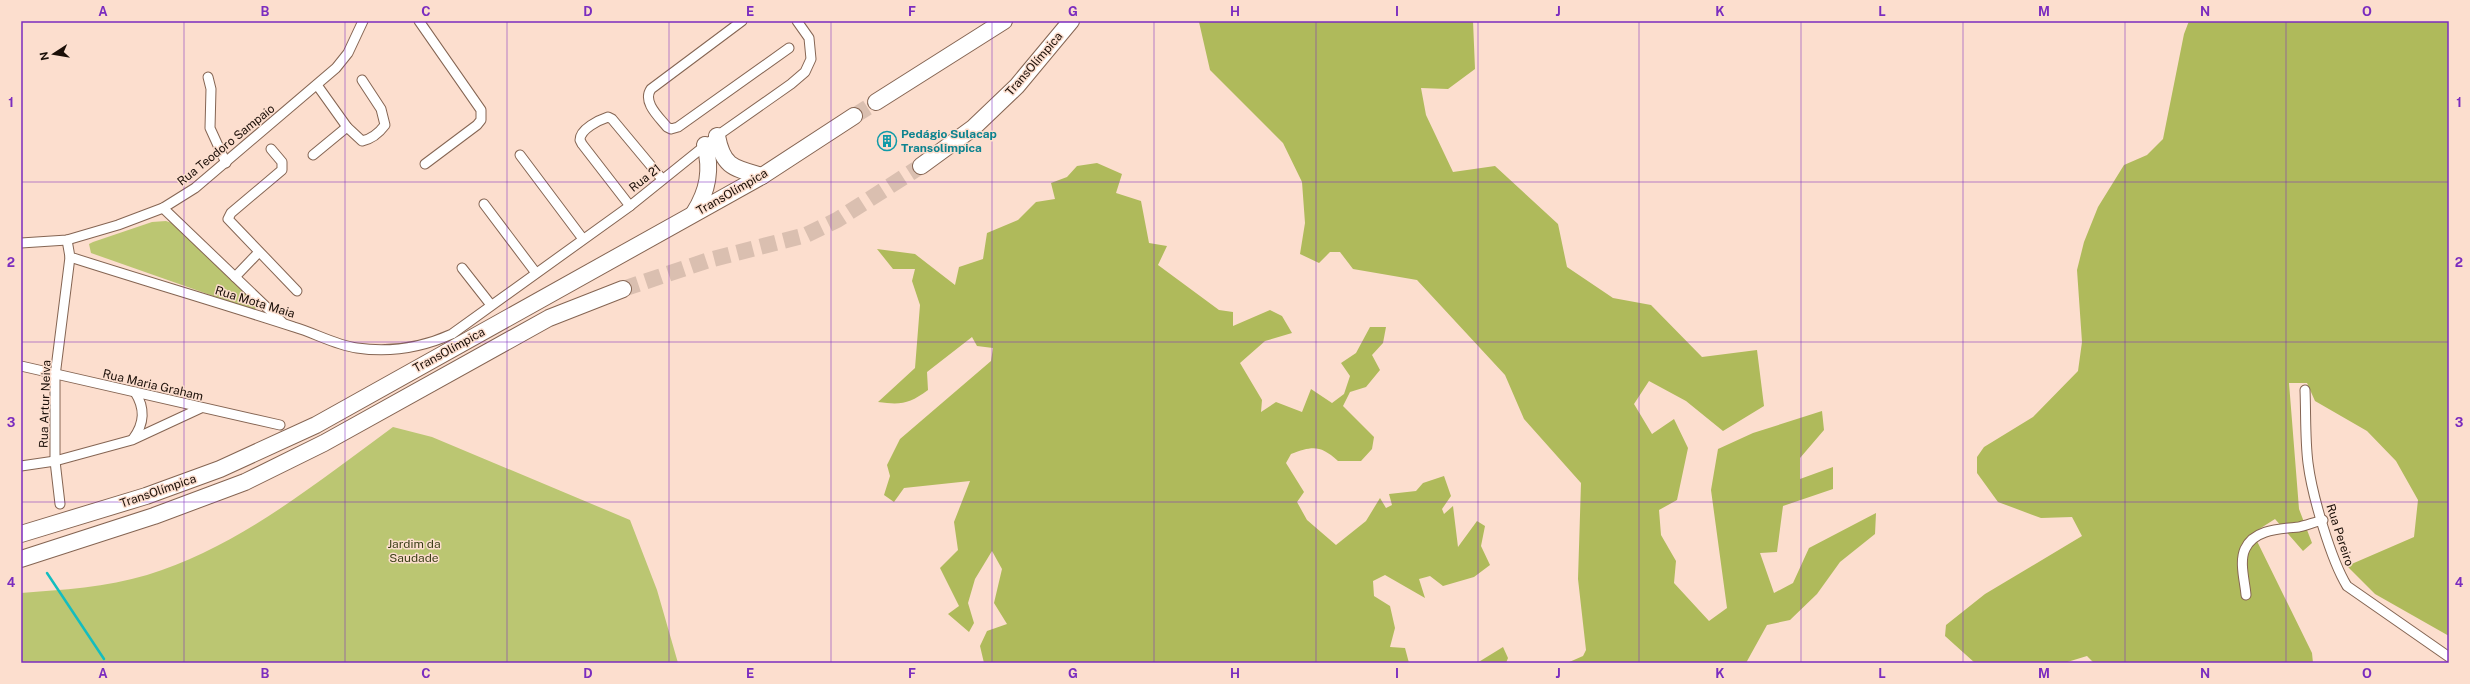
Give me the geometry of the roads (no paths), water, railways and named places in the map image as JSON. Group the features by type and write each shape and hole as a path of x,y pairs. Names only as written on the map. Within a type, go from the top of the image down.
{"highway":[{"path":"876,102 1004,21"},
{"name":"TransOlímpica","path":"921,166 973,128 1017,86 1071,21"},
{"name":"TransOlímpica","path":"21,534 146,496 212,471 316,425 762,176 854,116"},
{"path":"711,140 728,164 737,170 762,176"},
{"path":"694,214 707,187 708,155 711,140"},
{"name":"TransOlímpica","path":"21,559 154,516 245,482 324,443 549,318 623,289"},
{"path":"21,526 55,517 70,520"}],"street":[{"name":"Rua Teodoro Sampaio","path":"21,243 67,240 118,225 163,208 195,188 336,68 348,53 363,21"},
{"path":"419,21 481,110 482,116 477,125 425,164"},
{"path":"742,21 651,89 648,94 648,99 667,127 671,129 678,127 789,48"},
{"name":"Rua 21","path":"452,334 630,206 711,140 791,84 805,72 811,59 810,38 797,21"},
{"path":"208,78 211,89 210,128 226,163"},
{"path":"317,85 347,127 362,141 368,140 381,131 385,125 381,109 362,80"},
{"path":"630,206 582,144 580,140 582,132 601,119 608,117 612,119 662,179"},
{"path":"313,155 347,127"},
{"path":"271,149 282,162 282,170 228,216 229,222 297,290"},
{"path":"520,155 583,239"},
{"path":"484,204 536,273"},
{"path":"163,208 285,324"},
{"path":"67,240 70,258"},
{"path":"235,277 259,252"},
{"name":"Rua Mota Maia","path":"70,258 285,324 341,344 376,350 406,349 432,343 452,334"},
{"name":"Rua Artur Neiva","path":"60,504 55,461 55,376 70,258"},
{"path":"462,268 491,305"},
{"name":"Rua Maria Graham","path":"21,366 55,376 280,425"},
{"name":"Rua Pereiro","path":"2304,390 2308,464 2339,573 2347,586 2449,657"},
{"path":"132,440 140,430 143,416 142,403 134,392"},
{"path":"21,466 55,461 132,440 201,408"},
{"path":"2246,595 2242,565 2245,549 2254,539 2268,530 2300,527 2323,520"}],"waterway":[{"path":"47,573 104,659"}],"tunnel":[{"path":"854,116 876,102"},
{"path":"623,289 709,260 806,235 837,220 921,166"}],"place":[{"name":"Pedágio Sulacap Transolimpica","path":"887,141"}],"park label":[{"name":"Jardim da Saudade","path":"414,551"}]}
